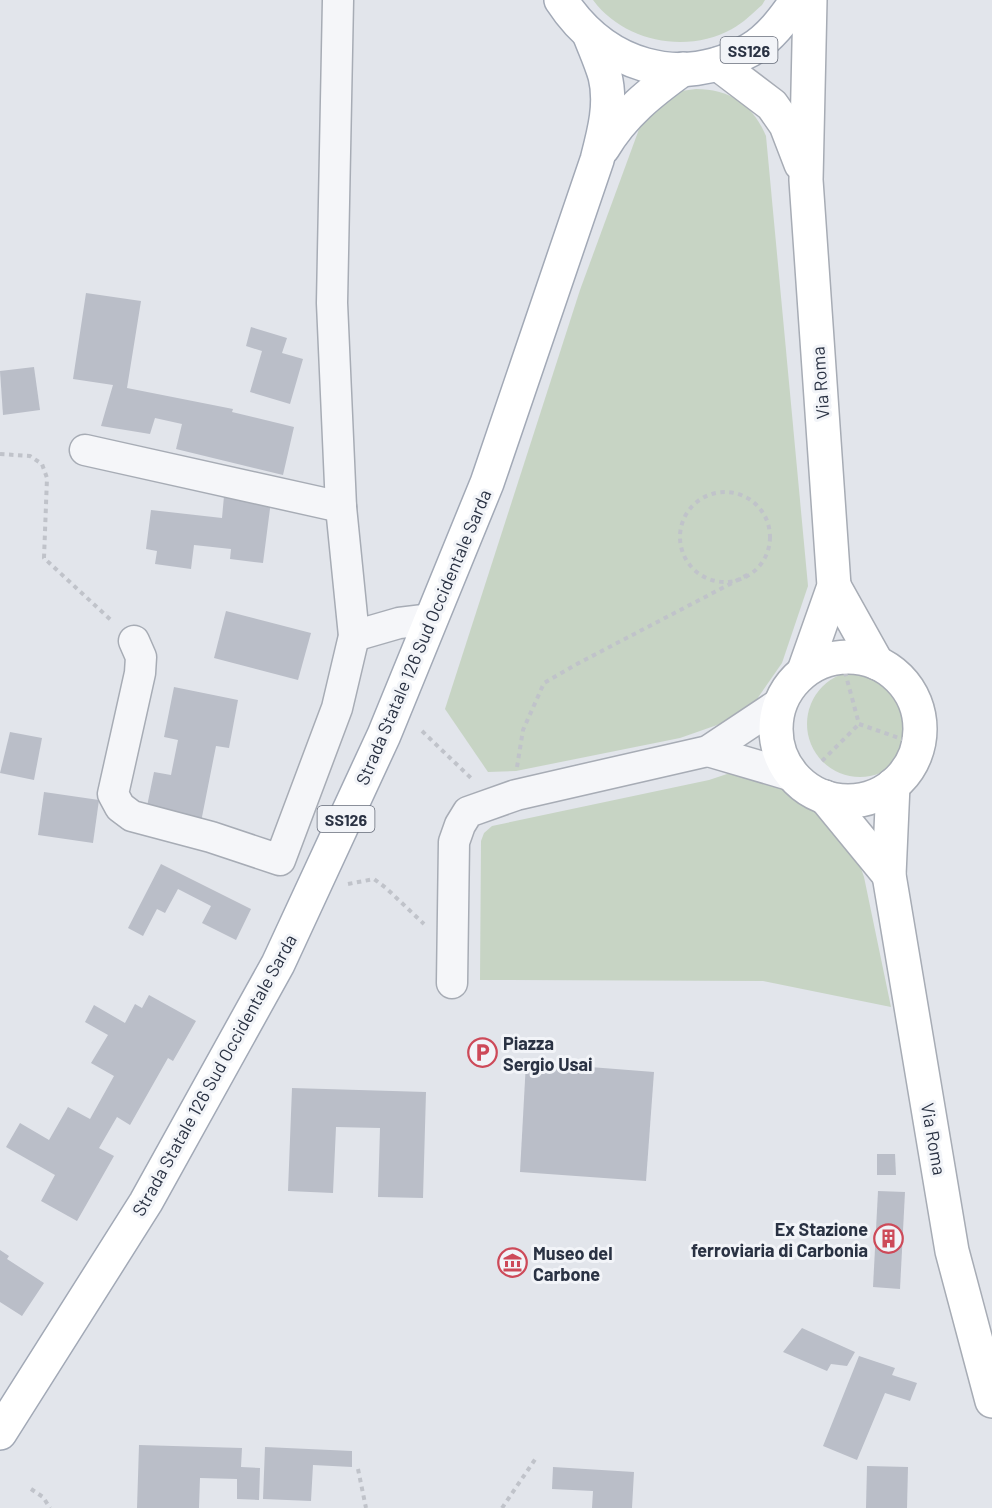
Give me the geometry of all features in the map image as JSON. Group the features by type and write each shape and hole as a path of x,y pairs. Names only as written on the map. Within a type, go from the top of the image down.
{"main road":[{"name":"SS126","path":"561,0 573,18 590,36 610,50 633,61 657,68 683,69 718,64 750,49 778,27 797,0"},
{"name":"Via Roma","path":"804,671 834,586 806,180 810,0"},
{"name":"Strada Statale 126 Sud Occidentale Sarda","path":"0,1433 146,1202 279,964 384,735 487,483 597,160 606,126 608,100 605,77 590,36"},
{"name":"Via Roma","path":"718,64 772,105 786,125 806,180"},
{"name":"Strada Statale 126 Sud Occidentale Sarda","path":"597,160 613,131 631,110 650,92 683,69"},
{"name":"Via Roma","path":"834,586 877,663"},
{"path":"847,657 862,658 877,663 891,671 903,682 912,696 919,720 918,744 913,759 905,773 893,785 872,796 849,801 825,797 803,785 793,776 783,760 777,741 776,722 780,703 790,685 804,671 818,663 847,657"},
{"name":"Via Roma","path":"893,785 889,875 952,1251 992,1401"},
{"name":"Via Roma","path":"825,797 889,875"}],"street":[{"path":"134,641 141,657 140,673 113,794 120,807 132,816 211,837 280,861 338,708 354,636 341,507 332,303 338,0"},
{"path":"85,450 341,507"},
{"path":"354,636 399,623 432,619"},
{"path":"452,983 454,842 459,825 468,812 516,795 708,751 780,703"},
{"path":"708,751 793,776"}],"path":[{"path":"0,454 30,456 42,464 46,478 44,558 134,641"},
{"path":"516,771 523,730 544,684 575,664 751,573 762,562 768,549 770,534 766,518 758,506 745,496 732,492 717,492 704,496 692,505 684,517 680,530 680,544 685,558 706,578 722,582 737,580 751,573"},
{"path":"845,672 860,724"},
{"path":"860,724 910,742"},
{"path":"822,761 860,724"},
{"path":"422,731 478,785"},
{"path":"317,880 345,885 374,879 428,928"},
{"path":"502,1508 536,1458"},
{"path":"358,1468 366,1508"},
{"path":"31,1489 43,1497 50,1508"}],"green space":[{"path":"593,0 765,0 751,15 732,29 714,37 676,42 657,40 621,26"},
{"path":"696,89 719,92 739,101 761,125 766,136 808,586 782,663 757,699 720,724 680,738 516,771 488,772 445,709 580,290 642,121 667,97 681,91"},
{"path":"860,671 880,675 897,687 909,704 913,724 909,744 897,761 880,773 860,777 840,773 823,761 811,744 807,724 811,704 823,687 840,675"},
{"path":"730,773 757,777 783,790 822,817 856,854 864,877 891,1007 763,981 480,980 481,841 484,833 492,826 709,780"}],"building":[{"path":"86,293 141,301 127,388 233,409 232,412 294,427 283,475 176,449 182,424 155,418 150,434 101,426 113,385 73,379"},
{"path":"251,327 287,338 282,353 303,359 290,404 250,392 262,351 246,346"},
{"path":"34,367 40,410 3,415 0,371"},
{"path":"224,496 271,501 263,563 230,559 231,549 194,545 191,569 155,564 157,551 146,549 151,510 222,518"},
{"path":"226,611 311,633 298,680 214,658"},
{"path":"174,687 238,700 229,748 216,746 200,827 145,816 154,772 171,775 178,740 164,737"},
{"path":"10,732 42,738 34,780 0,773"},
{"path":"44,792 99,800 93,843 38,835"},
{"path":"161,864 251,909 236,940 202,923 211,906 178,889 165,913 157,909 143,936 128,928"},
{"path":"149,995 196,1021 173,1061 168,1058 130,1125 117,1117 99,1148 114,1156 77,1221 41,1201 55,1175 6,1147 20,1123 49,1140 68,1107 90,1119 114,1076 91,1063 108,1035 85,1022 94,1005 125,1023 135,1004 142,1008"},
{"path":"526,1062 654,1072 646,1181 520,1172"},
{"path":"292,1088 426,1092 423,1198 378,1197 380,1128 336,1127 333,1193 288,1191"},
{"name":"Ex Stazione ferroviaria di Carbonia","path":"877,1154 895,1154 896,1175 877,1175"},
{"name":"Ex Stazione ferroviaria di Carbonia","path":"878,1191 905,1192 900,1289 873,1287"},
{"path":"0,1250 9,1256 7,1259 44,1283 22,1316 0,1302"},
{"path":"802,1328 855,1352 847,1366 831,1364 827,1371 783,1352"},
{"path":"859,1356 895,1368 892,1375 917,1383 910,1401 885,1393 857,1460 823,1446"},
{"path":"139,1445 242,1448 241,1467 260,1468 259,1500 237,1499 237,1479 200,1478 199,1508 137,1508"},
{"path":"265,1447 352,1451 352,1467 313,1465 311,1501 263,1499"},
{"path":"867,1466 908,1467 907,1508 866,1508"},
{"path":"553,1467 634,1472 632,1508 592,1508 593,1491 552,1489"}],"place":[{"name":"Piazza Sergio Usai","path":"482,1053"},
{"name":"Ex Stazione ferroviaria di Carbonia","path":"889,1239"},
{"name":"Museo del Carbone","path":"512,1263"}]}
